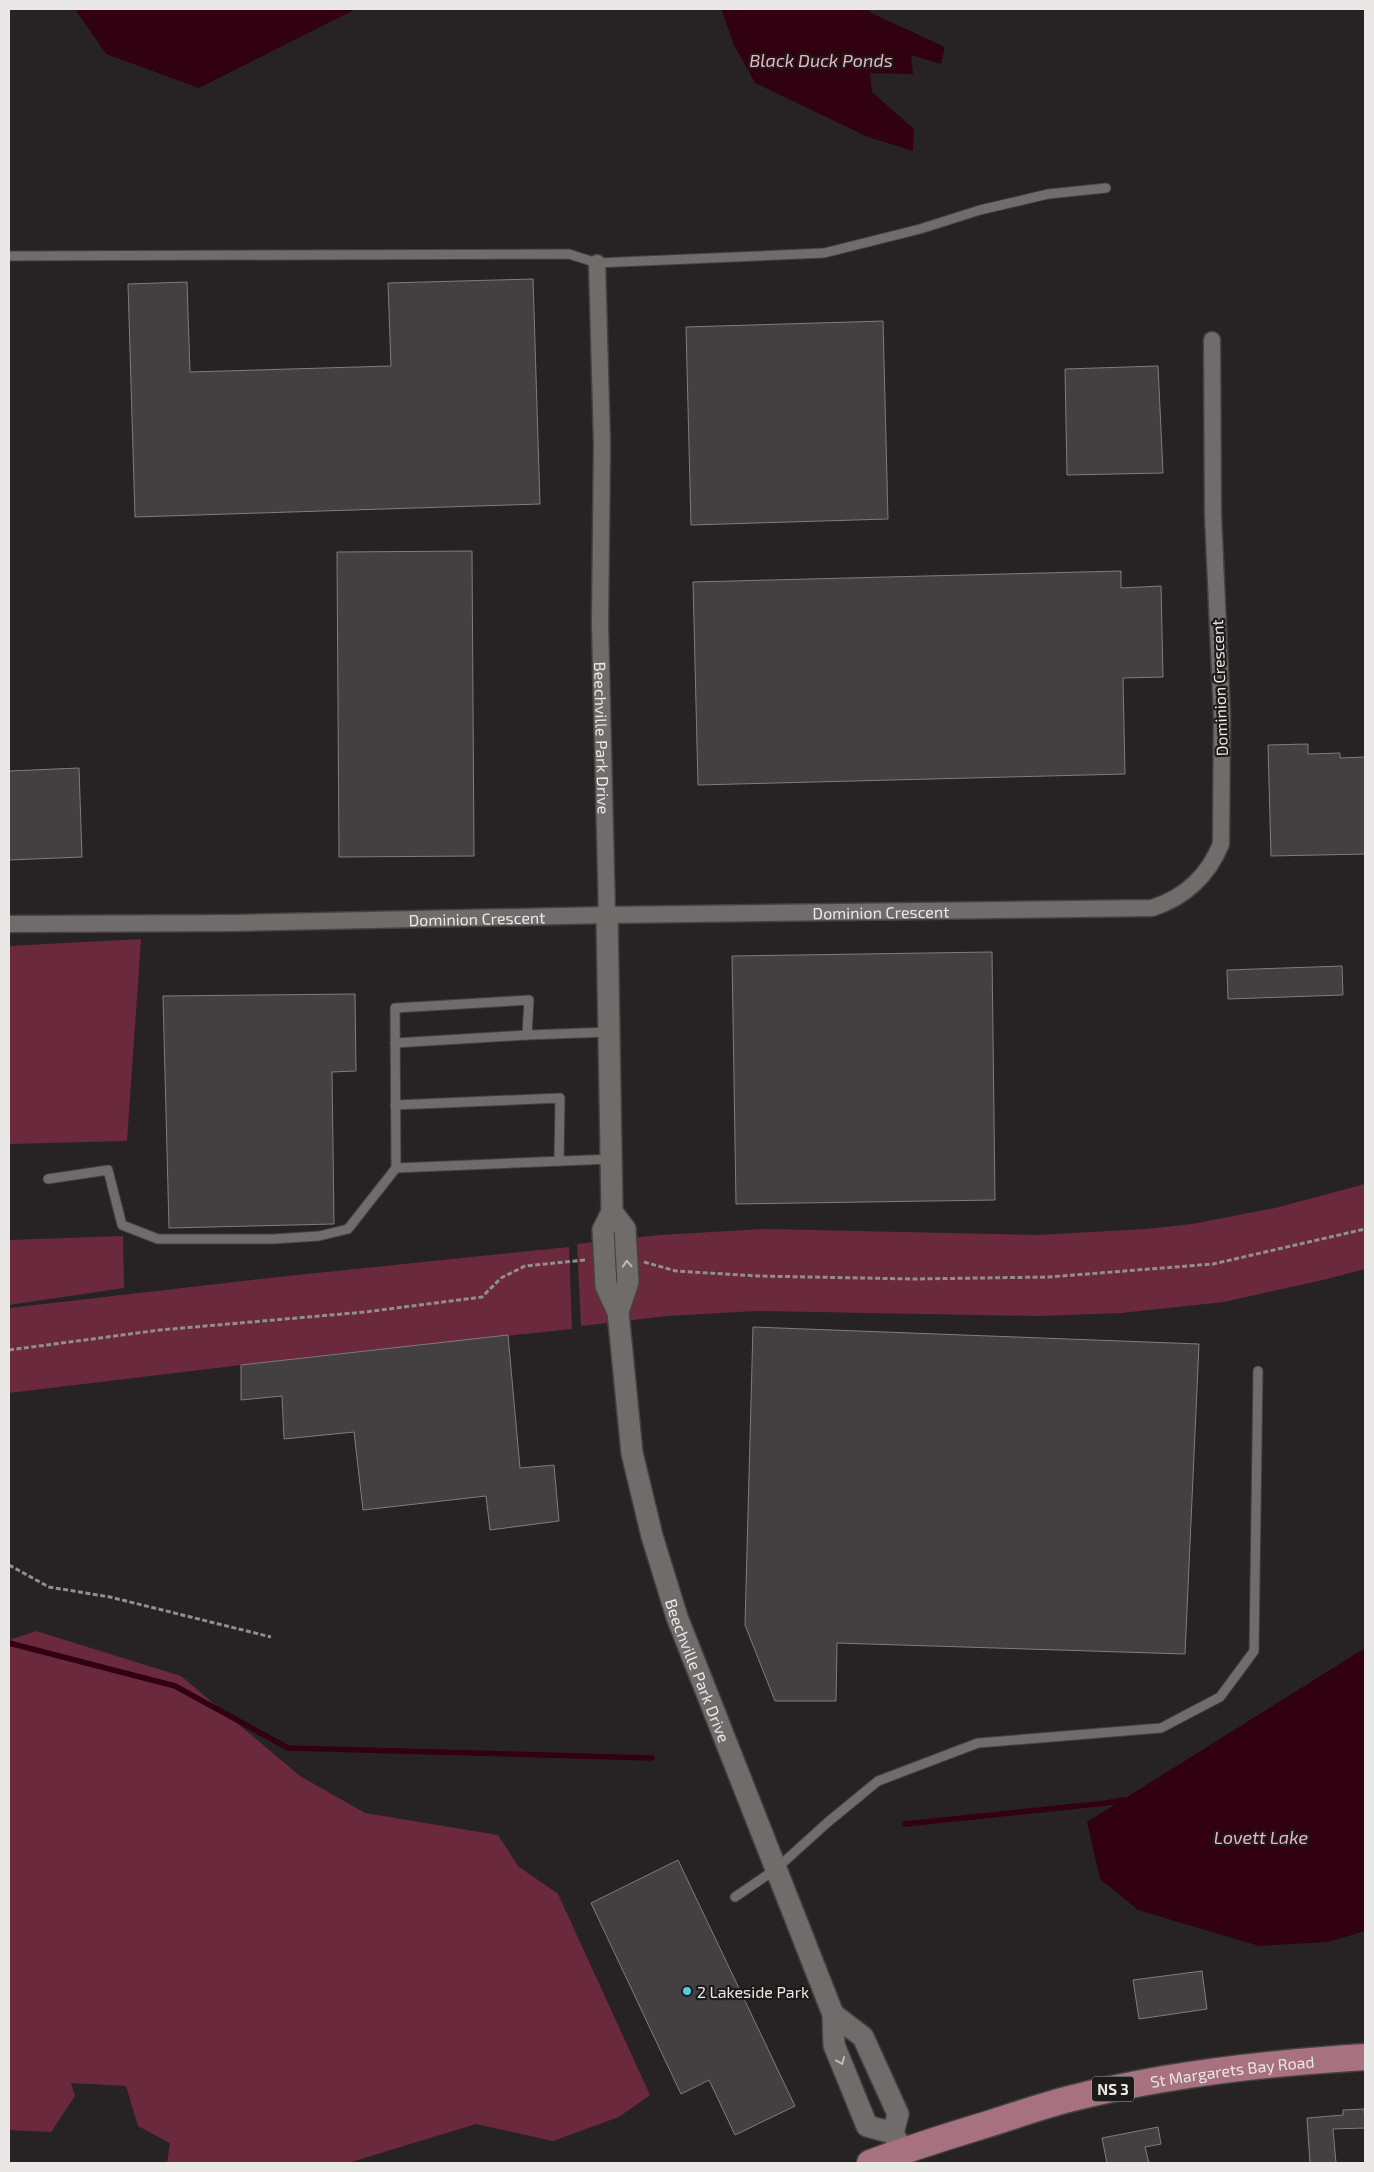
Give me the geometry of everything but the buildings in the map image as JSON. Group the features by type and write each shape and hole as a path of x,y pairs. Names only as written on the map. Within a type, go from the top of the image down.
{"main road":[{"name":"St Margarets Bay Road","path":"870,2163 901,2149 1068,2099 1145,2083 1230,2069 1300,2061 1365,2057"}],"street":[{"name":"Beechville Park Drive","path":"597,262 602,444 600,614 612,1160 612,1212 603,1230 606,1286 618,1312 632,1453 652,1536 677,1617 833,2014 834,2045 867,2126 901,2149"},
{"name":"Dominion Crescent","path":"9,924 236,923 608,914 1152,908 1176,899 1196,883 1212,863 1220,844 1222,716 1213,514 1212,340"},
{"name":"Beechville Park Drive","path":"612,1212 625,1229 628,1282 618,1312"},
{"name":"Beechville Park Drive","path":"833,2014 863,2038 898,2114 901,2149"}],"lane":[{"path":"9,256 569,254 597,262 824,252 920,229 980,210 1048,194 1106,188"},
{"path":"48,1179 108,1170 122,1225 158,1239 273,1239 319,1236 348,1229 396,1168 395,1008 529,1000 527,1035"},
{"path":"395,1043 609,1032"},
{"path":"395,1105 560,1098 559,1162"},
{"path":"396,1168 612,1160"},
{"path":"735,1897 776,1869 828,1822 878,1781 978,1743 1160,1728 1220,1697 1254,1651 1258,1370"}],"path":[{"path":"626,1258 676,1270 758,1276 912,1279 1049,1277 1213,1264 1365,1229"},
{"path":"9,1350 160,1330 365,1312 482,1297 501,1278 524,1266 604,1259"},
{"path":"9,1565 49,1587 110,1597 271,1637"}],"shaded area":[{"path":"141,939 127,1141 9,1144 9,946"},
{"path":"1365,1184 1365,1269 1224,1302 1121,1313 1039,1316 756,1311 667,1316 581,1326 577,1244 659,1235 765,1229 1037,1235 1145,1229 1192,1224 1275,1208"},
{"path":"123,1236 124,1288 9,1305 9,1240"},
{"path":"569,1247 572,1329 315,1356 9,1393 9,1308 278,1277"},
{"path":"36,1631 181,1676 300,1776 365,1813 498,1835 518,1866 558,1894 650,2095 619,2117 553,2141 476,2124 348,2163 167,2163 170,2143 138,2126 126,2086 71,2083 75,2096 51,2132 9,2130 9,1640"}],"water":[{"path":"75,9 356,9 199,88 106,54"},
{"name":"Black Duck Ponds","path":"721,9 869,9 871,13 945,47 941,64 911,55 913,74 870,73 872,92 914,129 913,151 868,137 755,83 734,45"},
{"name":"Lovett Lake","path":"1365,1648 1365,1931 1328,1942 1259,1946 1138,1910 1100,1879 1087,1822"}],"waterway":[{"path":"9,1643 175,1686 288,1748 652,1758"},
{"path":"905,1824 1123,1800"}],"place":[{"name":"2 Lakeside Park","path":"687,1991"}]}
